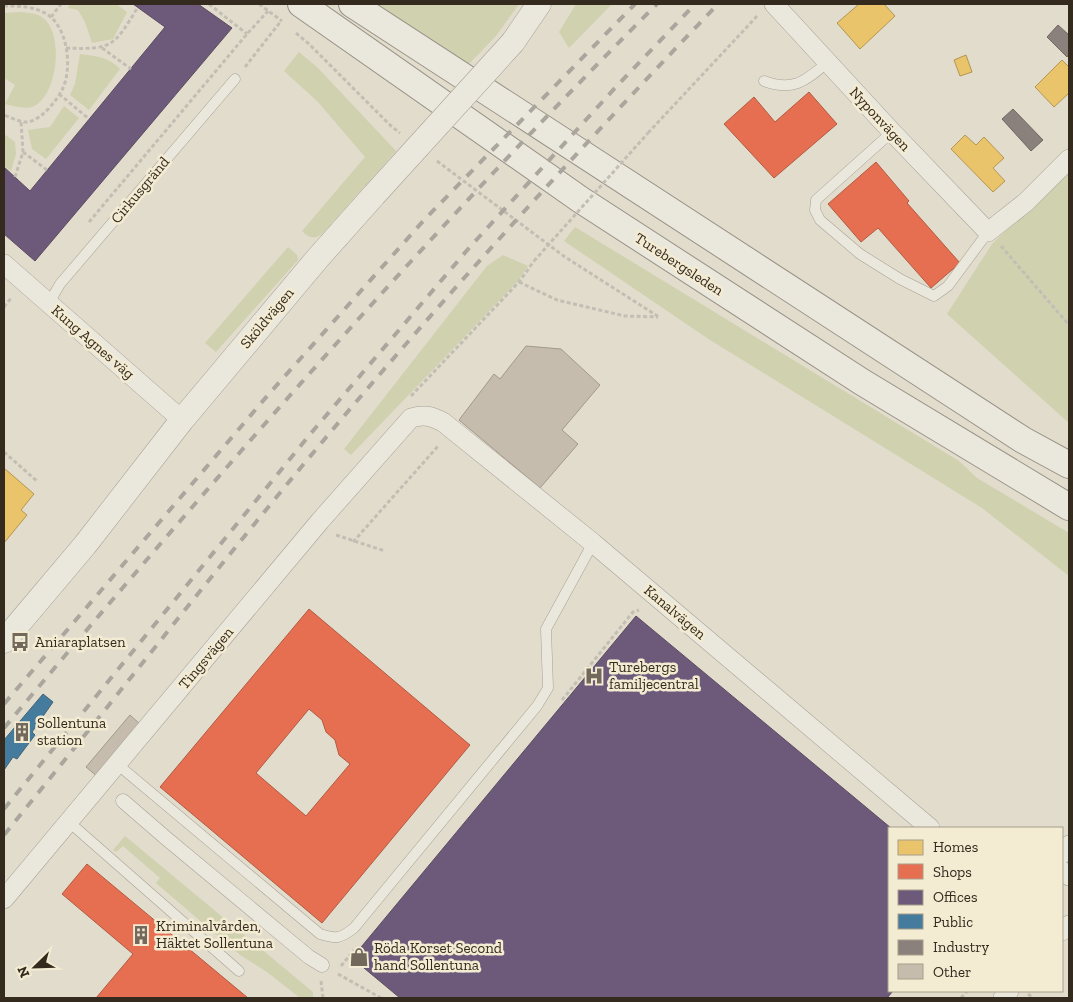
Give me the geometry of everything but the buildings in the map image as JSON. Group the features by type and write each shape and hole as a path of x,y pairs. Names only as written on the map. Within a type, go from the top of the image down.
{"main road":[{"path":"352,4 1023,440 1069,465"},
{"name":"Turebergsleden","path":"291,12 862,382 1069,507"}],"street":[{"name":"Sköldvägen","path":"4,641 85,545 182,420 317,258 514,42 539,4"},
{"name":"Nyponvägen","path":"768,7 827,63 988,232"},
{"path":"988,232 1026,202 1069,159"},
{"name":"Kung Agnes väg","path":"4,264 182,420"},
{"name":"Kanalvägen","path":"411,418 420,415 432,416 443,422 593,543 929,827"},
{"name":"Tingsvägen","path":"4,899 320,521 411,418"},
{"path":"123,801 174,846 309,957 322,965"}],"lane":[{"path":"764,81 776,86 793,86 808,79 827,63"},
{"name":"Cirkusgränd","path":"49,303 60,284 235,79"},
{"path":"892,132 816,200 815,210 820,220 860,254 900,279 934,296 948,286 988,232"},
{"path":"117,764 320,934 332,938 343,937 354,928 537,706 548,688 546,629 593,543"},
{"path":"68,822 239,971"}],"path":[{"path":"51,17 62,4"},
{"path":"209,4 247,34"},
{"path":"259,4 268,11 291,12"},
{"path":"4,6 24,6 46,13 51,17 64,35 67,69 59,94 48,110 36,119 24,122 4,115"},
{"path":"66,48 93,50 114,42 138,7"},
{"path":"534,262 648,134 768,7"},
{"path":"84,228 268,11"},
{"path":"288,27 291,12"},
{"path":"235,79 291,12"},
{"path":"295,32 390,125 405,137"},
{"path":"102,47 131,69"},
{"path":"59,94 89,119"},
{"path":"15,177 23,152 21,121"},
{"path":"23,152 47,170"},
{"path":"436,160 565,257 659,317 625,316 557,300 519,282"},
{"path":"988,232 1069,325"},
{"path":"353,542 440,445 434,440"},
{"path":"4,452 38,482"},
{"path":"336,535 385,551"},
{"path":"562,700 633,612 640,610"},
{"path":"322,965 381,998"}],"green space":[{"path":"70,4 116,4 127,12 113,39 92,43 85,22 78,10 68,8"},
{"path":"376,4 519,4 496,36 467,66"},
{"path":"576,4 612,4 569,48 559,32"},
{"path":"21,12 36,14 43,18 50,26 56,51 52,80 47,92 41,102 29,108 5,104 15,85 4,78 4,13"},
{"path":"299,52 318,68 396,151 323,233 315,237 310,237 302,231 365,157 318,102 284,71"},
{"path":"80,54 97,56 111,62 120,69 89,110 70,95 75,84"},
{"path":"64,106 79,118 46,159 32,149 28,130 50,127"},
{"path":"4,134 15,142 16,154 11,171 4,166"},
{"path":"1069,168 1069,423 947,314 992,244"},
{"path":"575,227 959,461 977,478 1069,533 1069,576 982,508 710,340 564,241"},
{"path":"288,247 297,255 298,260 216,352 205,343"},
{"path":"503,255 528,266 518,281 351,455 344,449 487,266"},
{"path":"125,836 313,992 313,998 300,998 267,972 240,955 156,883 160,878 123,846 116,852 113,850"}],"railway":[{"path":"4,704 268,395 425,219 635,4"},
{"path":"4,728 162,542 404,268 571,91 657,4"},
{"path":"4,809 312,432 469,248 615,88 695,4"},
{"path":"4,835 242,539 419,329 617,111 718,4"}],"place":[{"name":"Aniaraplatsen","path":"20,642"},
{"name":"Turebergs familjecentral","path":"594,676"},
{"name":"Sollentuna station","path":"22,732"},
{"name":"Kriminalvården, Häktet Sollentuna","path":"141,935"},
{"name":"Röda Korset Second hand Sollentuna","path":"359,957"}]}
